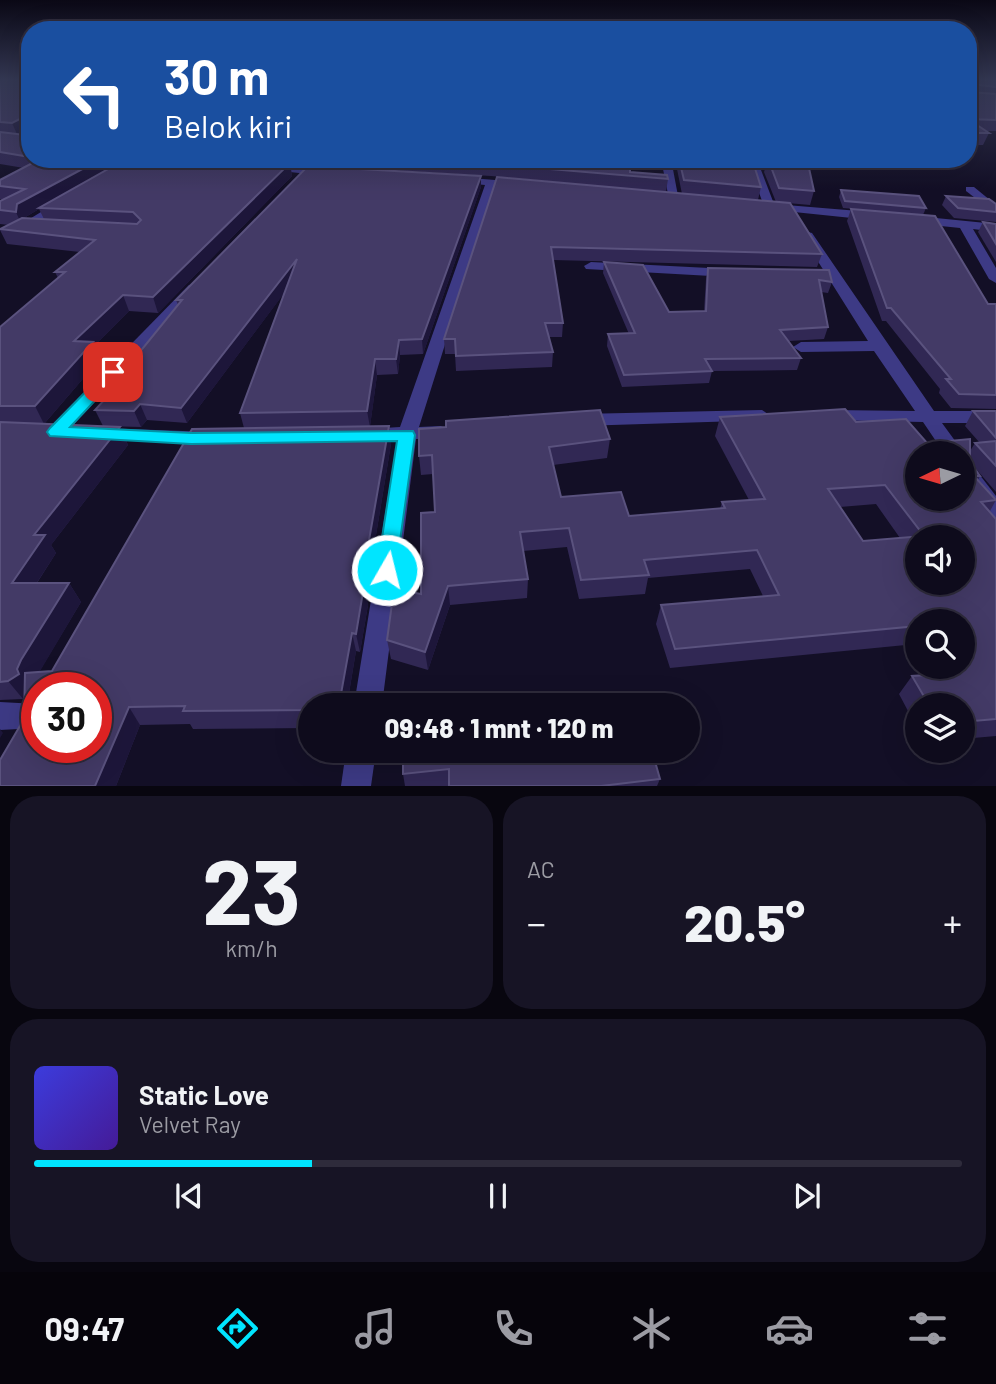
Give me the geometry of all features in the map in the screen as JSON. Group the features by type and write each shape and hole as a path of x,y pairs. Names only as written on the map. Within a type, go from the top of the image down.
{"street":[{"path":"264,168 301,177 345,174"},
{"path":"668,168 675,199"},
{"path":"755,168 769,207"},
{"path":"451,180 530,186"},
{"path":"370,693 407,435 491,182"},
{"path":"970,189 996,211"},
{"path":"58,228 31,226 29,223 76,196"},
{"path":"662,198 688,200"},
{"path":"755,206 885,218"},
{"path":"792,209 825,274 945,441"},
{"path":"898,219 996,228"},
{"path":"964,225 996,279"},
{"path":"591,265 744,274"},
{"path":"209,272 49,432 231,438"},
{"path":"801,347 879,346"},
{"path":"562,421 788,416"},
{"path":"816,416 996,417"},
{"path":"353,436 459,430"},
{"path":"177,462 191,438"},
{"path":"975,484 996,512"},
{"path":"0,716 21,719"},
{"path":"356,786 359,763"}],"building":[{"path":"0,116 21,116 21,118 12,123 0,122"},
{"path":"977,116 996,116 996,120 977,119"},
{"path":"977,125 989,133 977,133"},
{"path":"0,132 21,135 21,156 0,152"},
{"path":"23,168 84,168 17,204 16,212 0,210 0,201 25,189 0,186 0,180"},
{"path":"110,168 285,168 153,297 123,295 74,341 93,342 35,406 0,406 0,327 65,272 55,272 95,240 0,229 22,218 137,224 141,220 133,212 39,208"},
{"path":"306,168 481,176 422,339 399,340 396,359 375,359 367,411 240,413 297,259 181,408 140,404 134,411 95,410 137,364 130,364 182,300 176,300"},
{"path":"538,168 630,168 630,172 667,175 668,179"},
{"path":"681,168 755,168 761,187 684,180"},
{"path":"771,168 809,168 814,191 779,188"},
{"path":"497,177 790,203 822,254 551,247 563,323 545,323 553,352 456,356 455,339 444,339"},
{"path":"841,190 919,196 926,208 845,201"},
{"path":"946,196 989,199 996,204 996,212 958,208"},
{"path":"851,209 935,216 988,304 996,304 996,395 959,394 946,379 951,379 891,308 887,308"},
{"path":"983,222 996,224 996,244"},
{"path":"604,262 643,265 669,312 706,311 708,268 829,270 832,282 819,280 828,327 780,330 801,358 705,359 712,371 624,375 608,334 635,333"},
{"path":"845,409 856,422 906,419 925,441 905,441 905,511 975,511 975,477 996,500 981,502 996,519 996,719 975,721 975,693 922,693 914,679 975,679 975,609 905,609 905,627 675,649 661,605 779,595 757,550 644,560 649,575 581,580 569,528 520,532 528,579 448,586 425,652 387,640 394,589 421,594 421,513 435,512 432,455 419,456 419,429 446,427 446,421 600,410 610,439 549,447 561,497 621,492 629,516 725,508 722,502 765,499 720,417"},
{"path":"973,411 996,411 996,438"},
{"path":"0,422 120,427 34,535 45,535 12,583 69,583 21,660 17,669 19,674 8,681 0,682"},
{"path":"389,426 361,586 364,586 356,634 352,633 341,693 298,693 298,710 183,711 185,706 129,707 112,746 112,672 38,672 52,671 192,429"},
{"path":"996,441 996,466 975,443"},
{"path":"21,724 21,763 105,763 95,786 0,786 0,760"},
{"path":"403,763 655,763 660,779 601,786 449,786 449,769 403,774"}],"route":[{"path":"113,372 56,432 191,438 407,435 387,570"}]}
